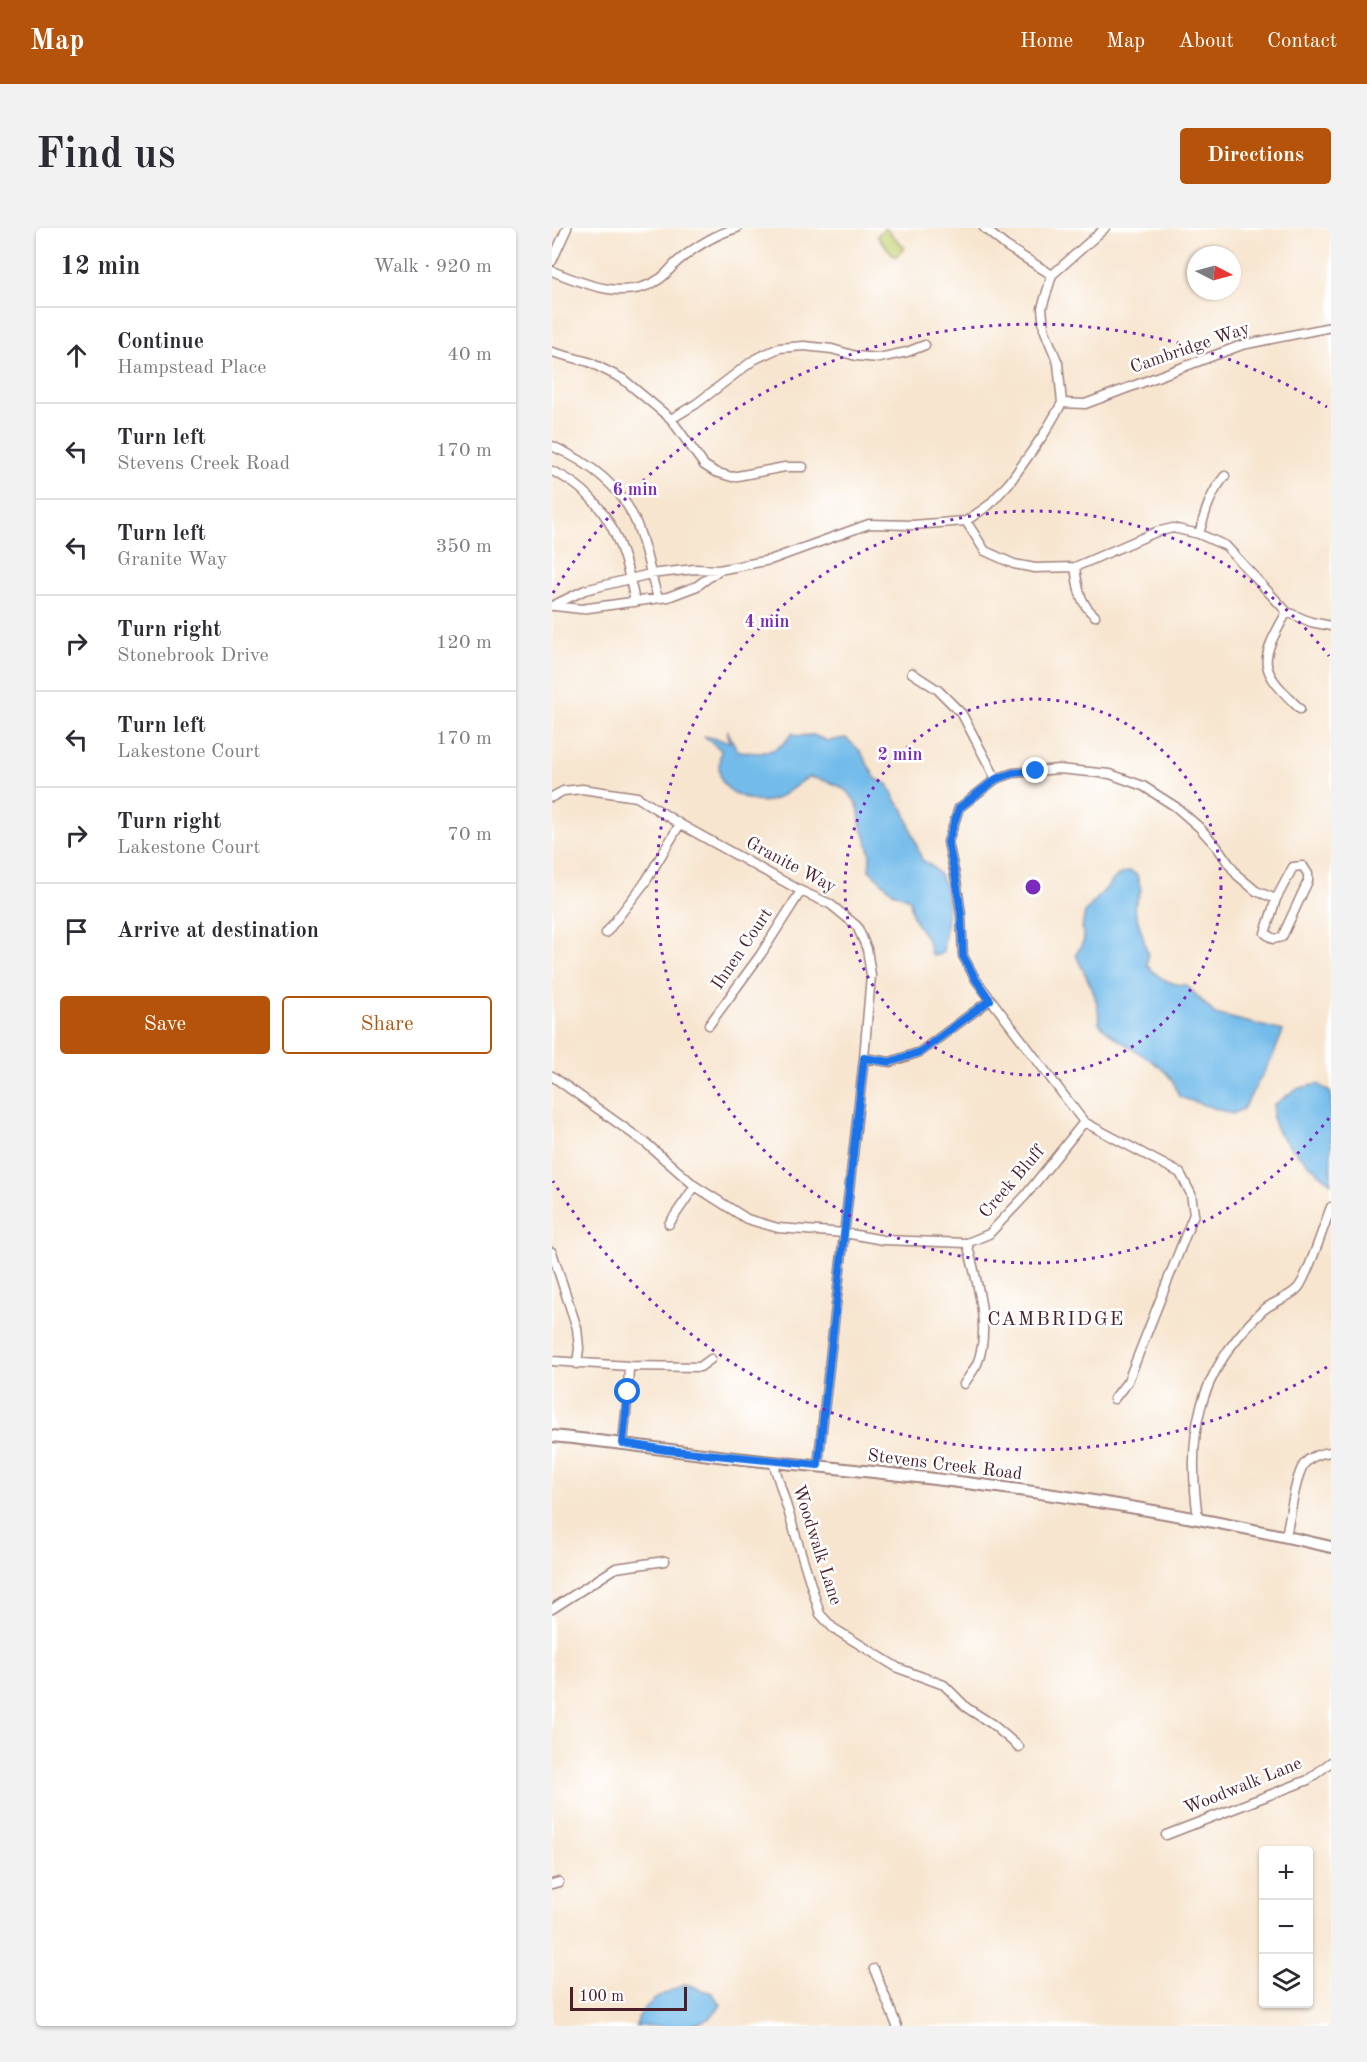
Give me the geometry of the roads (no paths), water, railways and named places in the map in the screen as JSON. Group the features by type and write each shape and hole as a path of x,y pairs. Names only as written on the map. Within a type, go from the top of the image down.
{"street":[{"path":"552,261 567,228"},
{"path":"552,271 577,282 606,289 620,291 640,288 661,278 679,261 720,232 737,228"},
{"path":"984,228 1006,246 1052,275"},
{"path":"553,606 585,590 650,574 695,569 719,570 770,560 868,524 912,525 966,521 989,505 1010,482 1044,434 1062,403 1058,363 1044,329 1042,308 1052,275 1105,228"},
{"name":"Cambridge Way","path":"1062,403 1085,404 1242,345 1331,327"},
{"path":"671,419 696,404 755,359 779,348 804,346 879,358 907,352 925,345"},
{"path":"552,352 589,362 623,380 671,419 704,465 715,472 732,477 785,467 803,467"},
{"path":"552,446 586,464 606,478 624,499 635,520 658,598"},
{"path":"552,471 562,475 582,490 599,507 619,539 635,602"},
{"path":"1199,534 1208,503 1216,486 1225,476"},
{"path":"966,521 985,551 1014,564 1035,568 1075,567 1156,532 1173,528 1199,534 1226,546 1287,612 1311,622 1331,626"},
{"path":"1075,567 1080,597 1086,609 1095,616"},
{"path":"553,606 581,609 668,597 697,586 719,570"},
{"path":"1287,612 1267,654 1268,669 1272,680 1300,709"},
{"path":"912,673 938,690 962,714 996,779"},
{"path":"1114,1399 1128,1381 1194,1214 1191,1194 1180,1173 1084,1122 976,980 963,956 959,903 948,842 959,808 996,779 1013,773 1059,769 1110,774 1143,786 1176,807 1217,847 1237,875 1256,891 1276,899"},
{"name":"Granite Way","path":"552,796 563,791 582,789 637,797 680,824 801,891 830,904 856,926 867,949 871,975 864,1058 818,1465"},
{"path":"606,933 646,881 680,824"},
{"path":"1303,866 1308,874 1308,881 1282,937 1273,939 1265,933 1276,899 1293,867 1303,866"},
{"name":"Ihnen Court","path":"709,1025 760,954 801,891"},
{"path":"864,1058 890,1062 920,1052 990,1000"},
{"path":"552,1076 647,1144 694,1186 747,1219 778,1228 845,1233"},
{"name":"Creek Bluff","path":"845,1233 883,1240 967,1243 989,1234 1025,1196 1084,1122"},
{"path":"669,1224 694,1186"},
{"path":"1198,1518 1193,1484 1195,1443 1200,1409 1211,1378 1219,1361 1238,1335 1263,1310 1298,1287 1331,1207"},
{"path":"964,1384 977,1363 982,1340 980,1293 967,1243"},
{"path":"552,1252 577,1328 579,1348 577,1364"},
{"path":"552,1361 629,1366 700,1366 711,1359"},
{"path":"623,1443 629,1366"},
{"name":"Stevens Creek Road","path":"552,1436 773,1462 818,1465 1049,1495 1198,1518 1331,1547"},
{"path":"1286,1536 1299,1473 1305,1463 1313,1457 1331,1452"},
{"name":"Woodwalk Lane","path":"773,1462 820,1614 833,1628 898,1668 944,1685 968,1708 992,1724 1019,1747"},
{"path":"552,1609 616,1568 665,1561"},
{"name":"Woodwalk Lane","path":"1166,1835 1308,1780 1331,1762"},
{"path":"874,1969 897,2026"}],"water":[{"path":"727,730 737,750 745,752 761,753 775,749 792,733 798,736 813,735 828,741 846,738 860,751 876,779 888,784 896,801 904,810 922,860 934,868 946,888 948,900 943,952 937,956 931,954 926,939 913,917 910,899 893,892 869,870 869,847 860,823 858,807 850,794 824,780 809,777 782,796 769,801 755,801 737,794 725,786 722,780 719,767 721,750 704,736 730,742"},
{"path":"1130,871 1137,875 1141,890 1134,907 1148,954 1147,965 1169,982 1186,985 1215,1014 1283,1031 1273,1056 1243,1109 1232,1114 1179,1097 1173,1082 1165,1072 1099,1023 1095,996 1076,955 1084,940 1082,928 1085,912 1118,875"},
{"path":"1318,1084 1331,1093 1331,1183 1289,1146 1276,1128 1273,1118 1274,1105 1296,1089"},
{"path":"685,1984 712,1993 721,2005 710,2018 689,2026 636,2026 643,2011 655,1999"}],"district":[{"name":"CAMBRIDGE","path":"1056,1320"}]}
